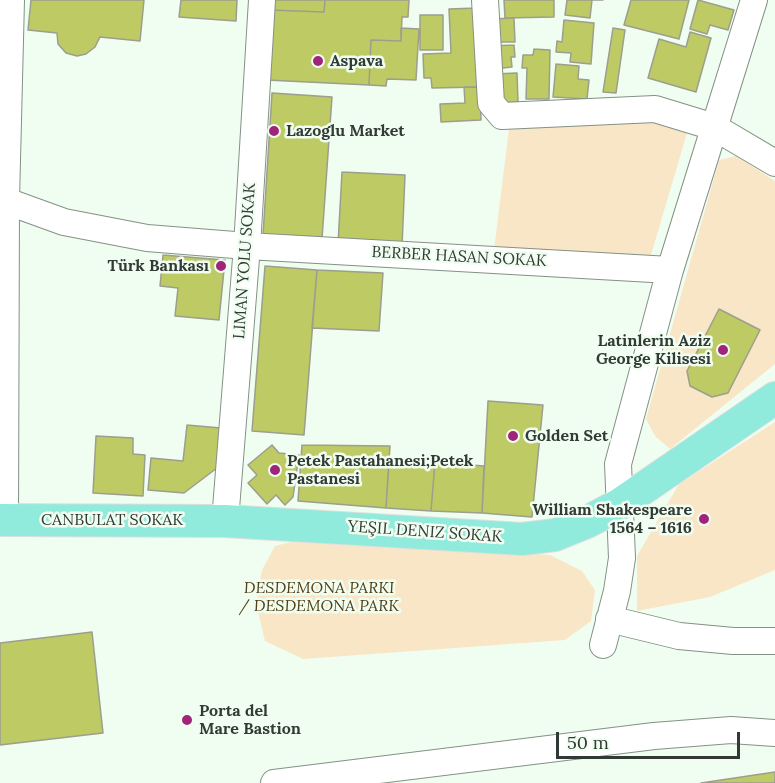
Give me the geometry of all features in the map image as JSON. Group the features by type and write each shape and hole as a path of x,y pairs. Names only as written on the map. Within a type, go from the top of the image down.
{"main road":[{"name":"YEŞIL DENIZ SOKAK","path":"225,521 522,539 555,535 587,522 619,505 775,398"},
{"name":"CANBULAT SOKAK","path":"2,520 225,521"}],"street":[{"path":"2,520 6,201 5,62 11,0"},
{"name":"LIMAN YOLU SOKAK","path":"225,521 247,246 262,0"},
{"path":"485,0 491,103 502,116 655,109 714,127 775,163"},
{"path":"603,645 618,591 622,558 618,464 670,270 754,0"},
{"name":"BERBER HASAN SOKAK","path":"6,201 64,222 147,238 247,246 670,270"},
{"path":"609,619 679,636 733,641 775,641"},
{"path":"274,783 654,736 731,729 775,734"}],"green space":[{"path":"661,122 687,133 651,255 494,250 509,129"},
{"path":"736,156 775,181 775,364 670,449 655,436 646,419 719,160"},
{"path":"775,422 775,570 710,597 637,611 637,556 679,484"},
{"name":"DESDEMONA PARKI / DESDEMONA PARK","path":"311,537 550,555 582,571 595,590 591,621 565,640 303,659 265,641 256,603 262,570 275,546"}],"building":[{"path":"31,0 144,0 140,41 100,37 95,47 86,54 77,56 66,53 58,44 57,33 28,30"},
{"path":"181,0 237,0 236,21 179,17"},
{"path":"270,0 325,0 324,12 269,10"},
{"name":"Aspava","path":"325,0 409,0 408,17 402,17 401,41 371,40 369,85 266,80 269,10 324,12"},
{"path":"504,0 554,0 554,17 505,18"},
{"path":"567,0 592,0 590,18 565,15"},
{"path":"631,0 689,0 679,39 624,25"},
{"path":"698,0 734,10 728,30 710,25 707,34 690,29"},
{"path":"477,8 480,87 432,88 431,78 424,78 423,54 451,53 449,9"},
{"path":"420,15 443,15 443,50 420,50"},
{"path":"514,18 515,42 492,42 491,19"},
{"path":"564,20 594,23 591,64 570,62 571,53 556,52 557,41 562,42"},
{"path":"401,28 419,29 416,80 387,79 386,86 369,85 371,40 401,41"},
{"path":"613,28 625,30 616,93 603,92"},
{"path":"690,32 711,38 696,92 648,78 659,39 686,47"},
{"path":"514,45 515,57 511,57 512,67 493,69 491,46"},
{"path":"534,49 550,50 549,99 526,99 527,68 522,68 523,55 533,55"},
{"path":"556,64 579,66 578,79 589,80 587,99 553,97"},
{"path":"517,73 518,102 497,104 495,74"},
{"path":"464,87 480,87 481,120 441,122 440,104 465,103"},
{"path":"272,93 332,97 322,239 263,235"},
{"path":"342,172 405,175 402,247 338,244"},
{"path":"163,255 225,260 219,320 175,316 178,288 160,286"},
{"path":"265,266 317,270 304,435 252,431"},
{"path":"317,270 383,273 379,331 312,328"},
{"name":"Latinlerin Aziz George Kilisesi","path":"719,309 760,330 728,393 712,397 690,386 687,371"},
{"name":"Golden Set","path":"488,401 543,405 532,517 482,513"},
{"path":"187,425 221,428 217,468 184,493 148,490 151,458 183,461"},
{"path":"96,436 133,438 133,454 145,455 143,496 93,493"},
{"name":"Petek Pastahanesi;Petek Pastanesi","path":"272,445 279,453 299,455 293,497 285,505 276,495 267,504 248,483 257,475 248,465"},
{"path":"302,445 390,446 386,508 298,501"},
{"path":"389,459 435,462 431,511 386,508"},
{"path":"435,462 484,466 482,513 431,511"},
{"path":"92,632 103,733 0,745 0,643"},
{"path":"775,772 775,783 701,783"}],"place":[{"name":"Aspava","path":"318,61"},
{"name":"Lazoglu Market","path":"274,131"},
{"name":"Türk Bankası","path":"221,266"},
{"name":"Latinlerin Aziz George Kilisesi","path":"723,350"},
{"name":"Golden Set","path":"513,436"},
{"name":"Petek Pastahanesi;Petek Pastanesi","path":"275,470"},
{"name":"William Shakespeare 1564 – 1616","path":"704,519"},
{"name":"Porta del Mare Bastion","path":"187,720"}]}
